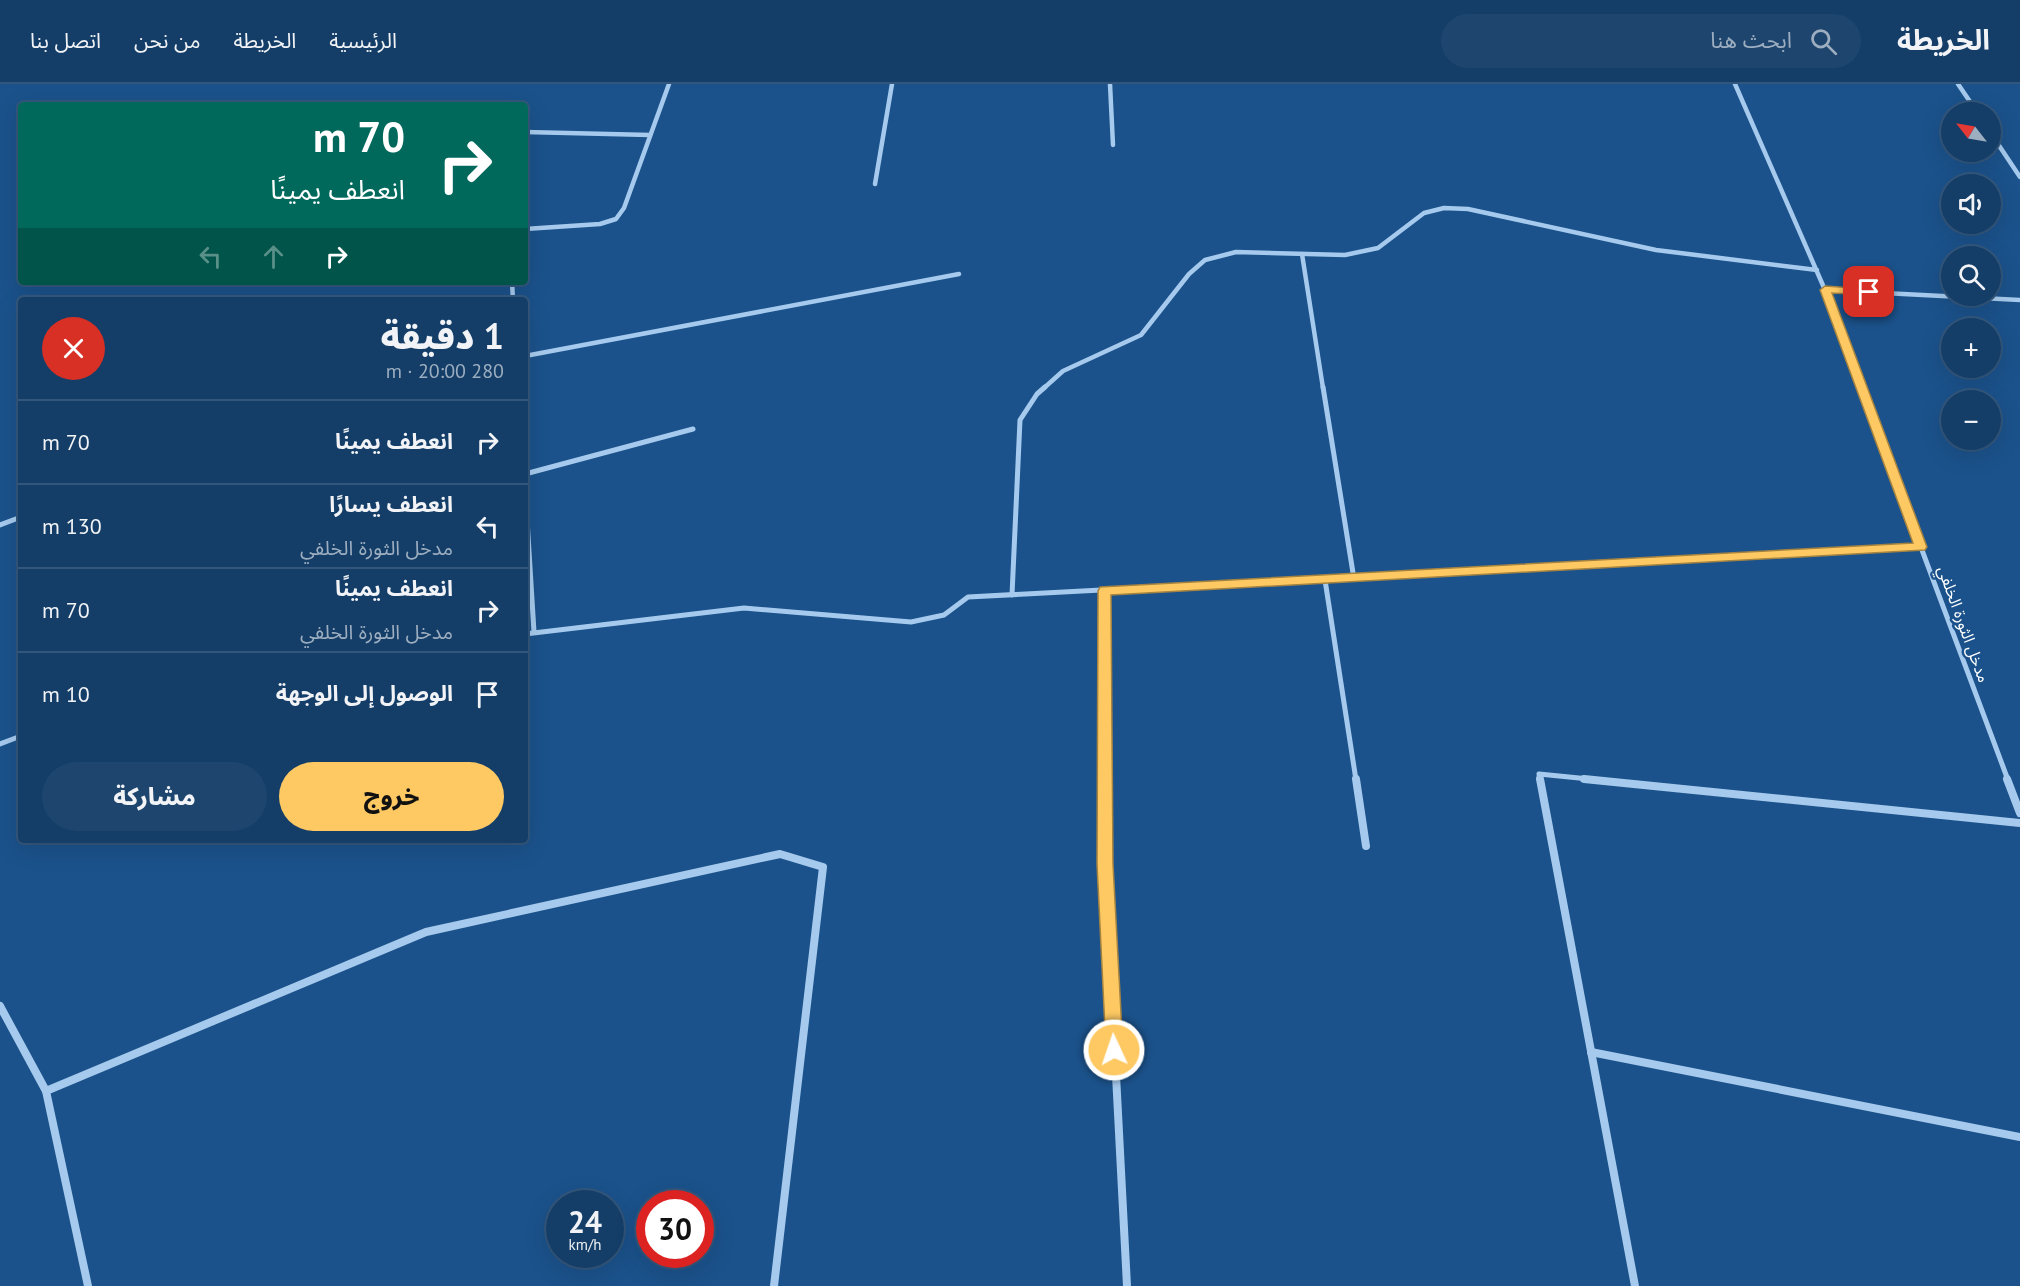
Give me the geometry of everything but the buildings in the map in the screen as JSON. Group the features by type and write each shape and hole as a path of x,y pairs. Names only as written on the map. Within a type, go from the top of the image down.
{"street":[{"path":"528,229 600,224 616,219 624,208 669,84"},
{"path":"875,184 892,84"},
{"path":"1110,84 1113,145"},
{"name":"مدخل الثورة الخلفي","path":"1735,84 1825,290 2020,813"},
{"path":"1958,84 1970,102"},
{"path":"528,132 650,135"},
{"path":"2001,148 2020,177"},
{"path":"1012,595 1020,420 1037,393 1063,371 1141,334 1189,274 1205,260 1236,252 1345,255 1378,248 1424,213 1444,208 1468,209 1656,250 1817,270"},
{"path":"1302,254 1354,579"},
{"path":"528,355 959,274"},
{"path":"1825,290 2020,300"},
{"path":"528,473 693,429"},
{"path":"0,525 18,518"},
{"path":"528,535 534,632"},
{"path":"528,633 744,608 911,622 944,615 968,597 1354,579 1921,547"},
{"path":"1325,580 1366,846"},
{"path":"1104,591 1105,864 1127,1286"},
{"path":"0,744 18,737"},
{"path":"1635,1286 1539,774 2020,823"},
{"path":"46,1091 426,932 780,854 823,867 774,1286"},
{"path":"0,1006 46,1091 88,1286"},
{"path":"1591,1052 2020,1137"}],"route":[{"path":"1114,1050 1105,864 1104,591 1921,547 1825,290 1869,292"}]}
